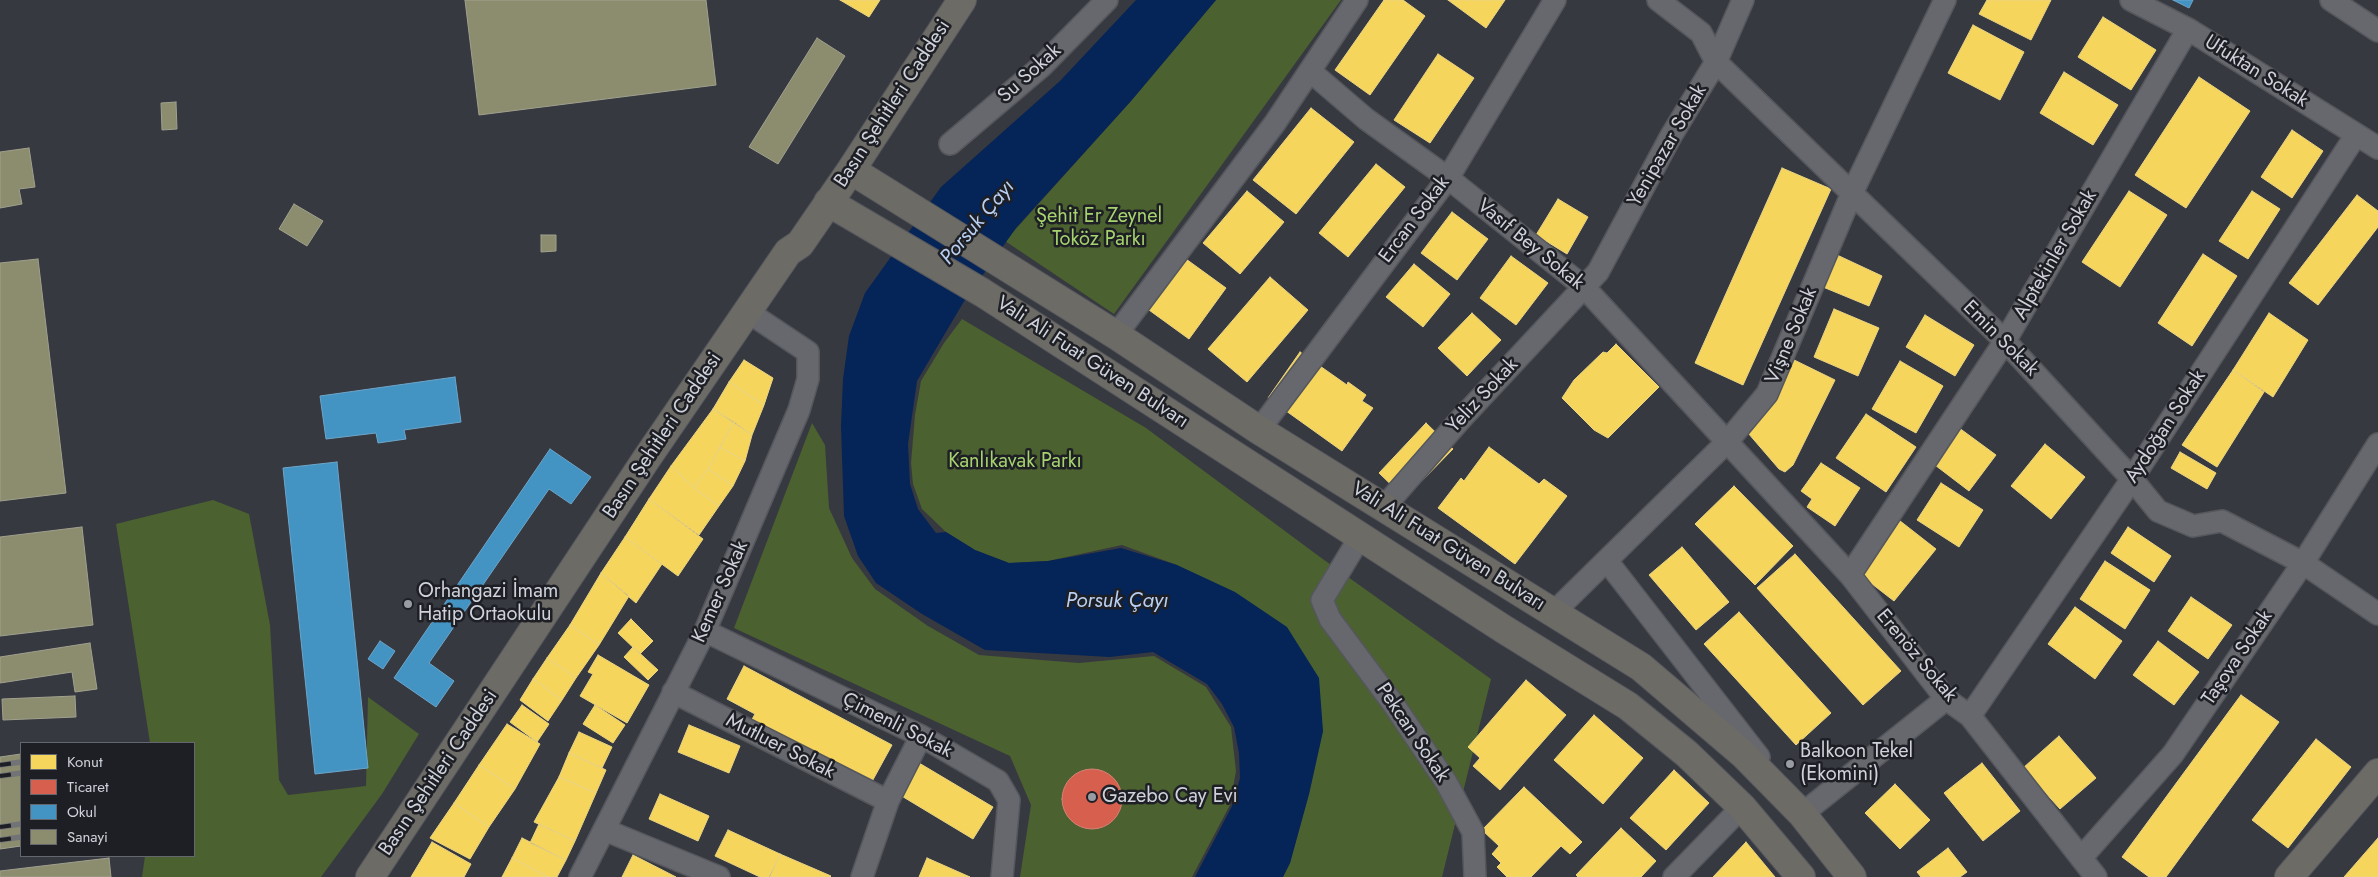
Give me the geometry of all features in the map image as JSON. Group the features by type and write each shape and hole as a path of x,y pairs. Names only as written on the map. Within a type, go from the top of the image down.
{"main road":[{"name":"Basın Şehitleri Caddesi","path":"370,877 689,396 788,252 800,244 851,170 962,0"},
{"name":"Vali Ali Fuat Güven Bulvarı","path":"851,170 1116,335 1259,430 1641,667 1743,754 1802,814 1852,877"},
{"name":"Vali Ali Fuat Güven Bulvarı","path":"828,202 982,293 1504,630 1628,706 1687,754 1742,807 1801,877"},
{"path":"689,396 716,378 798,258 800,244"},
{"path":"2289,877 2378,773"}],"street":[{"name":"Su Sokak","path":"950,144 1042,66 1107,0"},
{"path":"1116,335 1275,123 1357,0"},
{"name":"Ercan Sokak","path":"1259,430 1448,178 1555,0"},
{"name":"Emin Sokak","path":"1658,0 1701,33 1716,62 2005,341 2132,479 2158,511 2193,526 2222,521 2303,562 2378,614"},
{"name":"Yenipazar Sokak","path":"1584,287 1598,272 1671,136 1716,62 1743,0"},
{"name":"Vişne Sokak","path":"1554,612 1727,442 1767,394 1852,193 1945,0"},
{"name":"Ufuktan Sokak","path":"2131,0 2188,29 2378,148"},
{"path":"2331,0 2378,31"},
{"name":"Alptekinler Sokak","path":"1850,575 2005,341 2188,29"},
{"name":"Vasıf Bey Sokak","path":"1310,72 1366,119 1448,178 1584,287 1727,442"},
{"name":"Aydoğan Sokak","path":"1970,716 2132,479 2356,135"},
{"name":"Yeliz Sokak","path":"1384,507 1460,420 1584,287"},
{"name":"Kemer Sokak","path":"580,877 606,830 705,631 799,410 808,379 808,352 758,318"},
{"name":"Erenöz Sokak","path":"1727,442 1850,575 1946,698 1970,716 2096,877"},
{"name":"Taşova Sokak","path":"2081,858 2173,754 2303,562 2378,444"},
{"name":"Pekcan Sokak","path":"1360,537 1322,600 1330,620 1398,712 1446,782 1460,807 1473,832 1474,877"},
{"path":"1607,561 1802,814 1946,698"},
{"name":"Çimenli Sokak","path":"705,631 921,736 998,781 1009,800 1002,877"},
{"name":"Mutluer Sokak","path":"673,692 888,802"},
{"path":"862,877 888,802 921,736"},
{"path":"1674,877 1742,807"},
{"path":"606,830 719,877"}],"green space":[{"name":"Şehit Er Zeynel Toköz Parkı","path":"1216,0 1341,0 1114,314 1005,241 1131,101"},
{"name":"Kanlıkavak Parkı","path":"962,319 1146,428 1320,557 1491,679 1442,877 1283,877 1290,863 1309,794 1323,731 1177,565 1122,545 1048,561 1009,563 975,550 946,532 922,509 913,484 911,463 915,415 921,381 944,343"},
{"path":"812,423 825,445 829,508 852,558 875,589 928,626 979,655 1079,663 1154,656 1206,687 1231,727 1236,771 1230,805 1192,877 1020,877 1031,805 1010,756 734,628"},
{"path":"213,500 249,514 270,625 279,780 288,795 366,786 368,697 419,734 382,794 321,877 142,877 145,857 195,857 195,742 150,742 116,524"}],"water":[{"name":"Porsuk Çayı","path":"1136,0 1216,0 1131,101 1016,228 963,303 917,381 908,444 910,484 918,509 936,533 946,532 975,550 1009,563 1048,561 1121,548 1177,565 1235,592 1287,627 1319,678 1323,731 1309,794 1290,863 1283,877 1195,877 1232,806 1240,778 1239,753 1234,727 1222,704 1207,684 1153,652 1110,657 985,650 922,614 876,583 858,556 844,516 841,426 843,379 849,336 865,293 941,187 1060,81"}],"building: Konut":[{"path":"840,0 880,0 869,17"},
{"path":"1384,0 1403,0 1425,16 1370,95 1335,70"},
{"path":"1448,0 1505,0 1486,28"},
{"path":"1987,0 2051,0 2031,40 1979,14"},
{"path":"2103,17 2156,50 2131,90 2078,57"},
{"path":"1973,25 2024,52 2000,100 1948,73"},
{"path":"1438,54 1474,78 1430,143 1394,120"},
{"path":"2064,72 2118,105 2093,145 2040,113"},
{"path":"2199,77 2250,111 2186,208 2135,175"},
{"path":"1311,108 1354,142 1296,214 1253,180"},
{"path":"2292,130 2323,151 2292,198 2261,177"},
{"path":"1376,164 1405,187 1348,257 1319,233"},
{"path":"1782,168 1831,189 1743,385 1695,363"},
{"path":"1247,191 1284,222 1240,274 1203,243"},
{"path":"2129,191 2167,215 2120,287 2082,262"},
{"path":"2252,191 2280,209 2248,259 2219,241"},
{"path":"2357,195 2378,211 2378,227 2318,305 2289,283"},
{"path":"1558,199 1588,217 1567,254 1536,235"},
{"path":"1452,212 1488,239 1457,280 1421,253"},
{"path":"2203,254 2237,276 2192,346 2158,323"},
{"path":"1837,255 1882,276 1869,306 1823,287"},
{"path":"1511,256 1548,283 1516,325 1480,298"},
{"path":"1186,259 1226,288 1189,339 1149,310"},
{"path":"1414,264 1450,294 1423,327 1386,297"},
{"path":"1270,277 1308,310 1247,382 1208,349"},
{"path":"1834,309 1879,328 1858,376 1814,357"},
{"path":"1472,313 1501,340 1467,376 1438,348"},
{"path":"2269,313 2308,340 2273,397 2233,370"},
{"path":"1925,315 1974,345 1955,376 1906,347"},
{"path":"1616,344 1659,387 1608,438 1594,430 1562,398 1574,380 1603,352 1607,353"},
{"path":"1300,352 1347,385 1348,382 1366,395 1362,401 1373,408 1342,451 1268,398"},
{"path":"1786,356 1835,380 1793,465 1785,472 1779,469 1748,433"},
{"path":"744,360 773,378 764,405 729,382"},
{"path":"1900,361 1943,386 1916,433 1872,409"},
{"path":"2233,370 2264,392 2217,467 2182,445"},
{"path":"729,382 764,405 752,435 713,409"},
{"path":"713,409 734,422 708,469 694,488 671,466"},
{"path":"1866,414 1916,447 1886,492 1836,458"},
{"path":"734,422 752,435 745,461 720,447"},
{"path":"1951,422 1996,455 1969,491 1931,462"},
{"path":"1426,423 1453,449 1405,498 1379,473"},
{"path":"2045,444 2085,477 2051,519 2011,486"},
{"path":"720,447 745,461 733,486 708,469"},
{"path":"1489,447 1539,484 1544,479 1567,496 1515,564 1438,508 1461,478 1464,481"},
{"path":"2180,452 2216,473 2207,489 2171,468"},
{"path":"1821,463 1860,488 1835,526 1807,507 1812,499 1801,491"},
{"path":"671,466 694,488 719,506 699,535 649,499"},
{"path":"708,469 733,486 719,506 694,488"},
{"path":"1941,483 1983,510 1959,547 1917,520"},
{"path":"1734,486 1793,546 1755,585 1695,524"},
{"path":"649,499 703,539 678,576 625,537"},
{"path":"1895,517 1936,549 1894,601 1854,570"},
{"path":"2128,527 2171,556 2154,582 2111,553"},
{"path":"625,537 662,564 636,603 601,573"},
{"path":"1682,547 1729,602 1696,630 1649,575"},
{"path":"1795,554 1901,671 1863,705 1757,588"},
{"path":"2105,561 2150,590 2125,629 2080,599"},
{"path":"601,573 629,596 599,645 570,625"},
{"path":"2191,597 2232,625 2208,659 2168,631"},
{"path":"2075,607 2122,641 2095,679 2048,644"},
{"path":"1739,612 1831,713 1796,745 1704,644"},
{"path":"631,619 653,641 640,654 618,633"},
{"path":"570,625 599,645 576,678 547,658"},
{"path":"2158,641 2199,672 2174,705 2133,675"},
{"path":"633,647 658,670 648,680 624,657"},
{"path":"598,655 649,685 627,723 580,696 593,674 588,672"},
{"path":"547,658 576,678 562,700 533,679"},
{"path":"744,666 892,745 869,787 750,723 755,714 727,699"},
{"path":"533,679 562,700 548,721 520,700"},
{"path":"1526,680 1566,715 1500,790 1473,766 1480,758 1468,747"},
{"path":"2241,695 2279,722 2166,877 2149,877 2122,857"},
{"path":"522,705 549,724 537,742 510,722"},
{"path":"595,705 625,725 613,743 583,724"},
{"path":"1594,715 1643,758 1603,804 1554,760"},
{"path":"507,724 540,744 515,789 479,765"},
{"path":"689,725 740,746 729,773 678,752"},
{"path":"579,732 612,747 602,768 569,753"},
{"path":"2059,736 2096,778 2060,809 2023,768"},
{"path":"2316,739 2351,767 2288,848 2252,820"},
{"path":"569,753 606,770 596,793 559,777"},
{"path":"914,760 993,807 973,839 895,792"},
{"path":"1982,763 2020,811 1983,841 1944,793"},
{"path":"479,765 515,789 489,827 454,803"},
{"path":"1674,770 1709,803 1666,850 1630,818"},
{"path":"559,777 596,793 575,841 534,822"},
{"path":"1895,784 1930,820 1900,849 1865,813"},
{"path":"1524,787 1582,842 1570,854 1561,846 1531,877 1507,877 1497,867 1501,863 1492,854 1499,846 1482,830"},
{"path":"660,794 709,816 698,841 649,819"},
{"path":"454,803 489,827 470,859 430,838"},
{"path":"539,824 575,841 566,860 530,843"},
{"path":"1621,828 1656,861 1641,877 1578,877 1576,875"},
{"path":"728,830 780,854 769,877 760,877 715,856"},
{"path":"522,838 566,860 557,877 548,877 512,858"},
{"path":"2378,838 2378,877 2344,877"},
{"path":"432,842 471,864 464,877 411,877"},
{"path":"1746,842 1775,877 1713,877"},
{"path":"1948,848 1967,872 1960,877 1921,877 1917,872"},
{"path":"780,854 831,876 770,877"},
{"path":"633,855 676,877 622,877"},
{"path":"512,858 548,877 502,877"},
{"path":"927,858 970,877 919,877"}],"building: Ticaret":[{"name":"Gazebo Cay Evi","path":"1092,769 1108,774 1113,778 1117,783 1122,799 1117,815 1113,820 1108,824 1092,829 1076,824 1071,820 1067,815 1062,799 1067,783 1071,778 1076,774"}],"building: Okul":[{"path":"2173,0 2193,0 2189,8"},
{"path":"455,377 461,422 404,430 406,439 378,443 376,433 326,439 320,396"},
{"path":"550,449 591,477 571,504 549,489 429,663 454,681 436,707 394,678"},
{"path":"337,462 368,768 315,774 283,468"},
{"path":"380,641 395,651 383,669 368,659"}],"building: Sanayi":[{"path":"465,0 706,0 716,85 479,115"},
{"path":"817,38 845,56 778,164 749,147"},
{"path":"176,102 177,129 162,130 161,103"},
{"path":"29,148 35,187 19,189 22,204 0,208 0,152"},
{"path":"294,204 323,221 307,246 279,229"},
{"path":"541,235 556,235 556,251 541,252"},
{"path":"38,259 66,493 0,501 0,263"},
{"path":"82,527 93,625 0,636 0,537"},
{"path":"90,643 97,689 75,692 72,672 0,683 0,657"},
{"path":"75,696 76,717 3,720 2,699"},
{"path":"20,754 20,846 0,849 0,757"},
{"path":"109,858 111,877 0,877 0,871"}],"railway":[{"path":"0,765 20,762"},
{"path":"0,776 20,773"},
{"path":"0,827 20,824"},
{"path":"0,840 20,837"}],"place":[{"name":"Orhangazi İmam Hatip Ortaokulu","path":"408,604"},
{"name":"Balkoon Tekel (Ekomini)","path":"1790,764"},
{"name":"Gazebo Cay Evi","path":"1092,797"}]}
